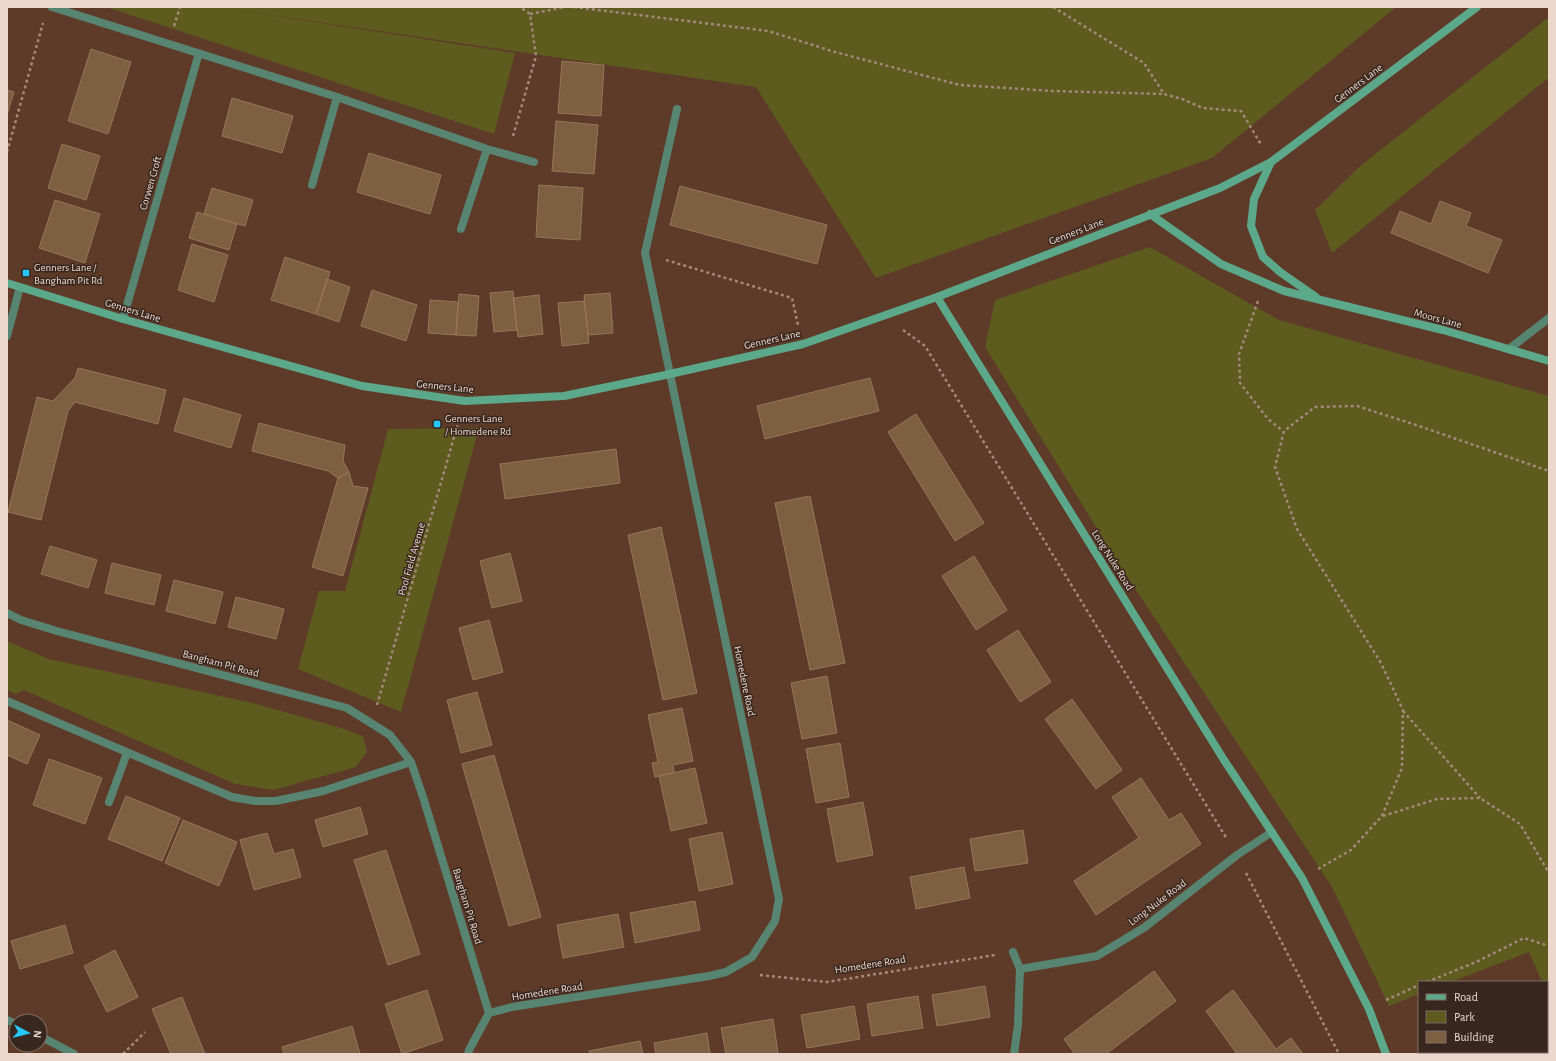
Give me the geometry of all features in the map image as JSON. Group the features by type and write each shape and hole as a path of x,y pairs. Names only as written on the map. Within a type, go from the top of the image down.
{"street":[{"path":"52,7 337,97 487,149 534,162"},
{"name":"Genners Lane","path":"7,283 123,319 362,386 465,401 564,396 803,344 937,297 1220,188 1271,162 1477,7"},
{"name":"Corwen Croft","path":"123,319 198,53"},
{"path":"312,185 337,97"},
{"path":"645,253 677,109"},
{"path":"461,229 487,149"},
{"name":"Moors Lane","path":"1271,162 1254,199 1251,226 1263,257 1280,272 1320,300"},
{"name":"Moors Lane","path":"1150,214 1221,264 1264,283 1320,300 1444,330 1549,361"},
{"name":"Homedene Road","path":"489,1013 512,1007 709,976 726,972 752,957 775,921 779,899 645,253"},
{"path":"7,336 20,287"},
{"name":"Long Nuke Road","path":"937,297 1224,760 1302,878 1370,1009 1386,1054"},
{"path":"1509,349 1549,318"},
{"name":"Bangham Pit Road","path":"7,613 22,620 57,631 347,708 390,735 411,762 489,1013"},
{"path":"7,701 232,797 255,801 276,801 323,791 411,762"},
{"path":"109,802 127,752"},
{"name":"Long Nuke Road","path":"1020,969 1096,956 1145,927 1237,855 1272,832"},
{"path":"1013,952 1020,969 1018,1025 1014,1054"},
{"path":"468,1054 489,1013"},
{"path":"48,1040 74,1054"}],"path":[{"path":"520,7 530,14 565,7"},
{"path":"574,7 768,31 835,52 960,85 1053,91 1164,94 1182,99 1203,108 1241,111 1271,162"},
{"path":"1052,7 1144,63 1164,94"},
{"path":"508,155 536,56 530,14"},
{"path":"7,152 43,22"},
{"path":"645,253 792,298 803,344"},
{"path":"1264,283 1239,354 1240,383 1268,419 1284,431"},
{"path":"883,316 925,346 1237,855 1339,1054"},
{"name":"Pool Field Avenue","path":"372,723 465,401"},
{"path":"1549,471 1357,406 1315,407 1284,431 1275,467 1297,529 1381,663 1403,710 1480,798 1520,824 1549,873"},
{"path":"1302,878 1351,850 1382,816 1402,768 1403,710"},
{"path":"1382,816 1437,799 1480,798"},
{"path":"1429,981 1476,962 1524,938 1549,946"},
{"name":"Homedene Road","path":"726,972 827,982 1013,952"},
{"path":"1370,1009 1418,985"},
{"path":"123,1054 145,1032"}],"green space":[{"path":"106,7 1396,7 1212,158 876,278 756,87 224,8 515,53 494,134"},
{"path":"1549,17 1549,81 1547,79 1332,253 1315,210 1359,167"},
{"path":"1150,247 1279,320 1549,396 1549,997 1548,981 1542,981 1529,952 1454,981 1418,981 1418,994 1389,1006 1332,887 1117,561 985,347 995,300"},
{"path":"479,428 401,712 298,669 319,591 345,591 388,429"},
{"path":"7,641 49,659 253,703 341,728 363,736 367,752 356,767 273,790 235,784 24,690 15,694 7,690"}],"building":[{"path":"91,49 131,62 108,134 68,121"},
{"path":"562,61 604,65 601,116 558,113"},
{"path":"7,90 14,92 7,115"},
{"path":"232,98 293,116 282,153 222,136"},
{"path":"556,121 598,125 594,174 552,171"},
{"path":"62,144 100,156 86,200 48,188"},
{"path":"369,153 441,175 430,214 357,192"},
{"path":"539,185 583,188 580,240 536,237"},
{"path":"680,186 827,225 817,264 670,225"},
{"path":"212,188 253,200 245,226 204,214"},
{"path":"55,200 100,214 85,263 39,248"},
{"path":"1440,201 1471,213 1466,226 1502,240 1488,273 1391,233 1400,211 1431,224"},
{"path":"197,212 237,224 229,250 189,238"},
{"path":"192,244 228,255 214,302 178,290"},
{"path":"285,257 330,272 316,314 271,300"},
{"path":"327,279 350,287 339,322 316,314"},
{"path":"372,290 417,305 406,341 361,326"},
{"path":"513,291 517,330 494,332 490,293"},
{"path":"610,293 613,333 588,335 584,295"},
{"path":"459,294 479,296 476,336 456,335"},
{"path":"539,295 543,334 518,337 513,298"},
{"path":"430,300 458,302 456,335 428,333"},
{"path":"584,301 589,343 562,346 558,303"},
{"path":"78,368 166,390 158,424 75,402 68,411 41,520 8,512 37,397 53,401 75,378"},
{"path":"870,378 879,411 765,439 757,406"},
{"path":"184,398 241,415 231,448 174,431"},
{"path":"916,414 984,523 955,541 888,432"},
{"path":"259,423 345,445 343,461 349,472 338,478 328,471 252,451"},
{"path":"616,449 620,483 505,499 500,464"},
{"path":"349,472 353,486 368,488 343,576 312,567 338,478"},
{"path":"810,496 845,663 810,670 775,503"},
{"path":"661,527 697,693 663,700 628,535"},
{"path":"50,546 97,560 88,588 41,574"},
{"path":"510,553 522,601 492,608 480,561"},
{"path":"974,556 1007,610 976,630 942,576"},
{"path":"112,563 161,575 154,605 105,593"},
{"path":"174,580 223,592 215,624 166,611"},
{"path":"236,597 284,609 276,639 228,627"},
{"path":"489,620 503,672 473,680 459,628"},
{"path":"1018,630 1051,682 1020,702 987,650"},
{"path":"827,676 837,733 802,739 791,683"},
{"path":"477,692 492,745 461,753 447,700"},
{"path":"1072,699 1122,770 1096,789 1045,719"},
{"path":"682,708 693,761 673,765 674,772 655,777 652,763 658,762 648,715"},
{"path":"7,720 40,735 27,764 7,755"},
{"path":"840,743 849,797 816,803 806,749"},
{"path":"494,755 541,917 509,926 462,764"},
{"path":"49,759 102,778 85,824 33,805"},
{"path":"695,768 707,823 671,831 659,776"},
{"path":"1141,778 1169,820 1181,813 1201,844 1096,915 1074,881 1139,838 1112,797"},
{"path":"126,796 180,818 162,861 108,839"},
{"path":"863,802 873,855 837,862 827,809"},
{"path":"360,807 368,834 323,847 315,820"},
{"path":"183,820 237,842 219,886 165,863"},
{"path":"1023,830 1028,863 975,871 970,839"},
{"path":"722,832 733,884 699,891 689,839"},
{"path":"267,833 274,854 293,849 301,877 254,890 240,840"},
{"path":"386,850 420,954 388,965 354,860"},
{"path":"964,867 970,898 916,909 910,877"},
{"path":"695,901 700,930 635,943 630,913"},
{"path":"618,914 624,947 563,958 557,925"},
{"path":"65,925 73,953 20,969 11,941"},
{"path":"115,950 138,997 107,1012 84,966"},
{"path":"1154,971 1176,1001 1106,1054 1075,1054 1064,1039"},
{"path":"985,986 990,1017 937,1026 932,995"},
{"path":"427,990 443,1040 402,1054 385,1004"},
{"path":"1233,990 1276,1049 1291,1038 1303,1054 1237,1054 1206,1011"},
{"path":"918,996 923,1028 872,1036 867,1004"},
{"path":"182,997 205,1054 171,1054 152,1009"},
{"path":"854,1006 860,1039 807,1048 801,1015"},
{"path":"773,1019 778,1053 726,1054 721,1028"},
{"path":"352,1026 360,1054 284,1054 282,1047"},
{"path":"1548,1030 1549,1054 1481,1054 1548,1053"},
{"path":"707,1033 710,1054 656,1054 654,1043"},
{"path":"640,1041 643,1054 590,1054 589,1051"}],"place":[{"name":"Genners Lane / Bangham Pit Rd","path":"26,273"},
{"name":"Genners Lane / Homedene Rd","path":"437,424"}]}
